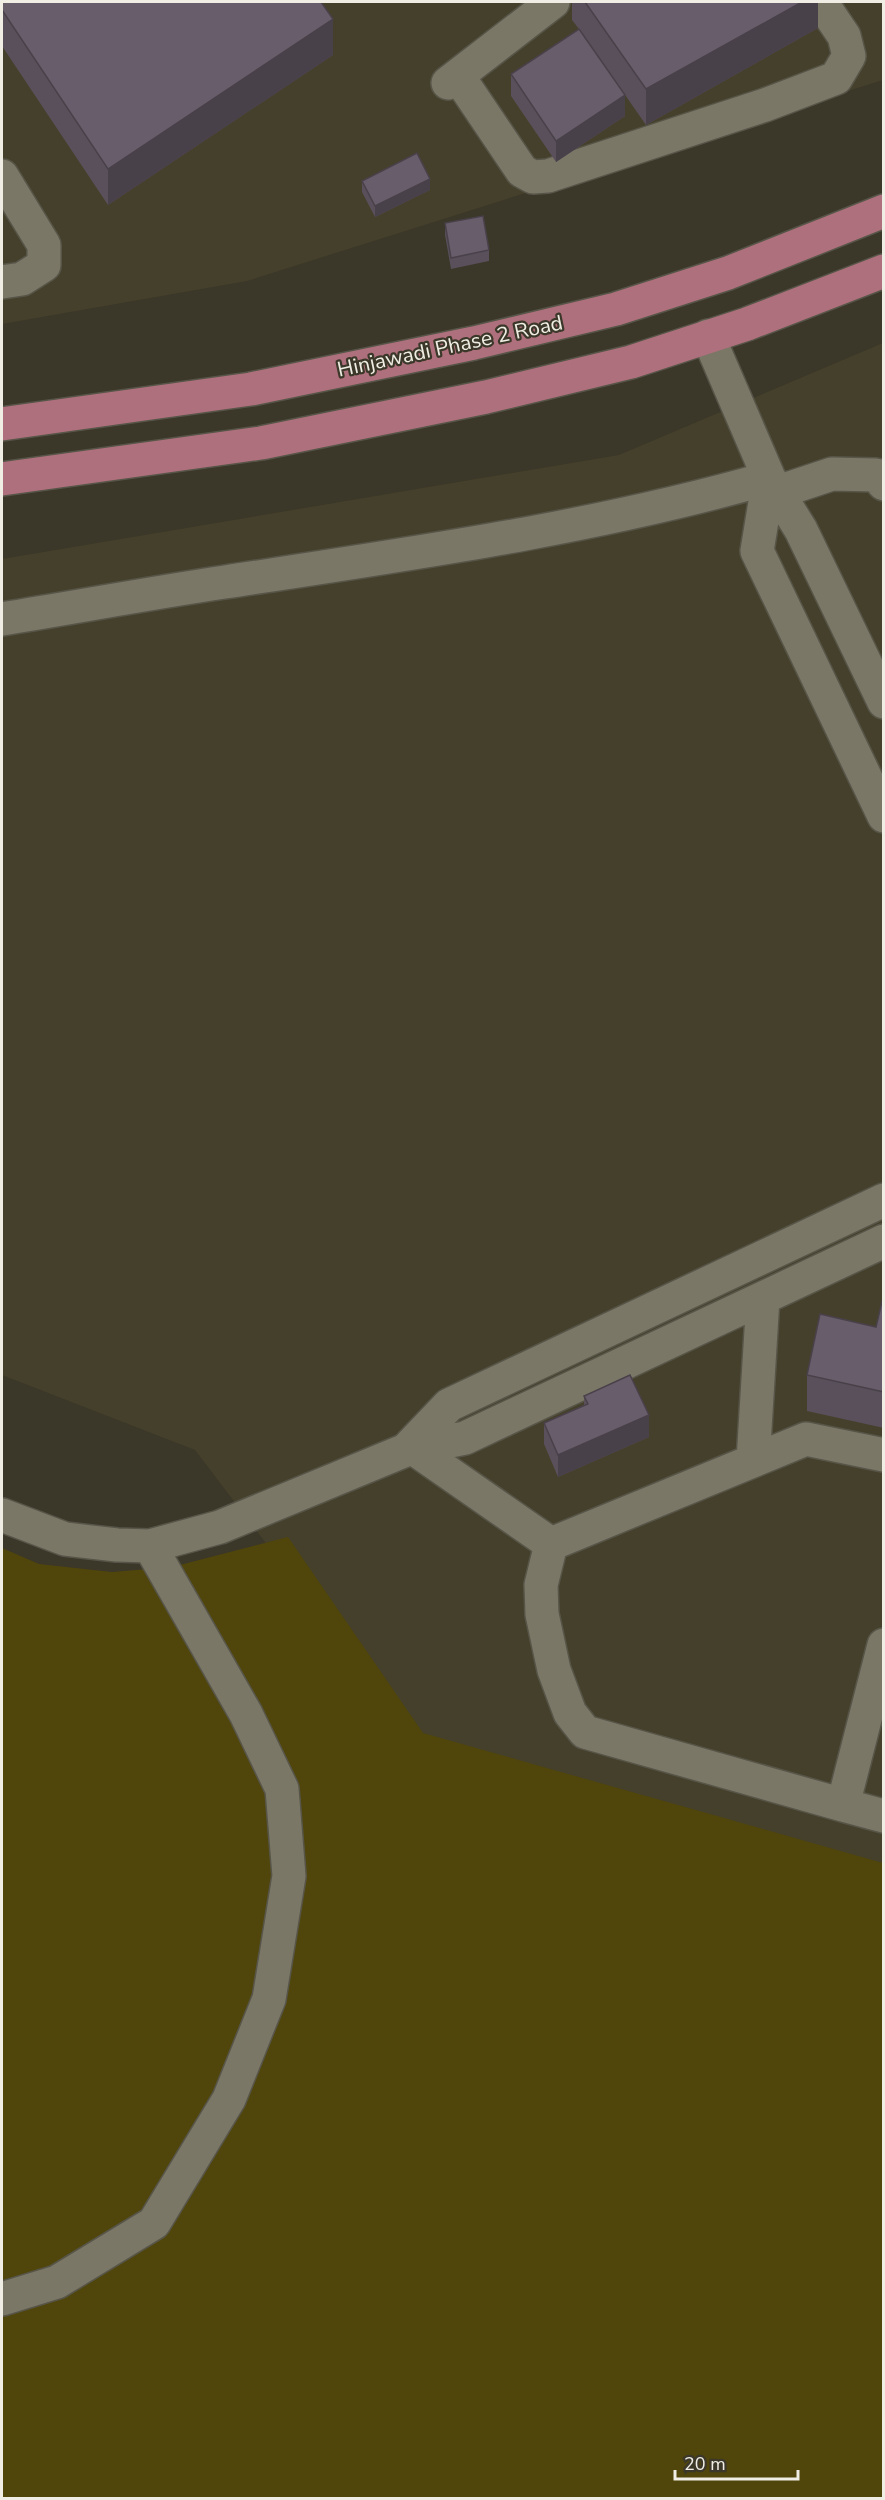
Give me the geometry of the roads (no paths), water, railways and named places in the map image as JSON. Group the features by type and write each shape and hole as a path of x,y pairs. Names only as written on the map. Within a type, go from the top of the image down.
{"main road":[{"name":"Hinjawadi Phase 2 Road","path":"2,424 251,389 485,341 616,309 728,273 884,211"},
{"path":"2,479 272,441 486,397 609,368 747,324 884,271"}],"street":[{"path":"540,5 453,79 522,171 533,177 548,176 765,105 836,78 849,57 844,36 821,2"},
{"path":"2,176 44,245 44,266 22,279 2,282"},
{"path":"708,336 773,485 801,530 884,702"},
{"path":"2,619 221,582 483,543 832,474 876,475 884,484"},
{"path":"773,485 757,551 884,816"},
{"path":"410,1449 449,1405 884,1200"},
{"path":"2,1515 64,1539 117,1545 150,1546 220,1527 410,1449 465,1438 884,1241"},
{"path":"753,1461 763,1298"},
{"path":"551,1544 806,1439 884,1455"},
{"path":"410,1449 551,1544"},
{"path":"551,1544 541,1585 542,1614 554,1670 570,1713 585,1732 884,1816"},
{"path":"2,2299 57,2282 154,2223 230,2099 269,1999 289,1876 282,1789 246,1714 150,1546"},
{"path":"843,1805 884,1645"}]}
